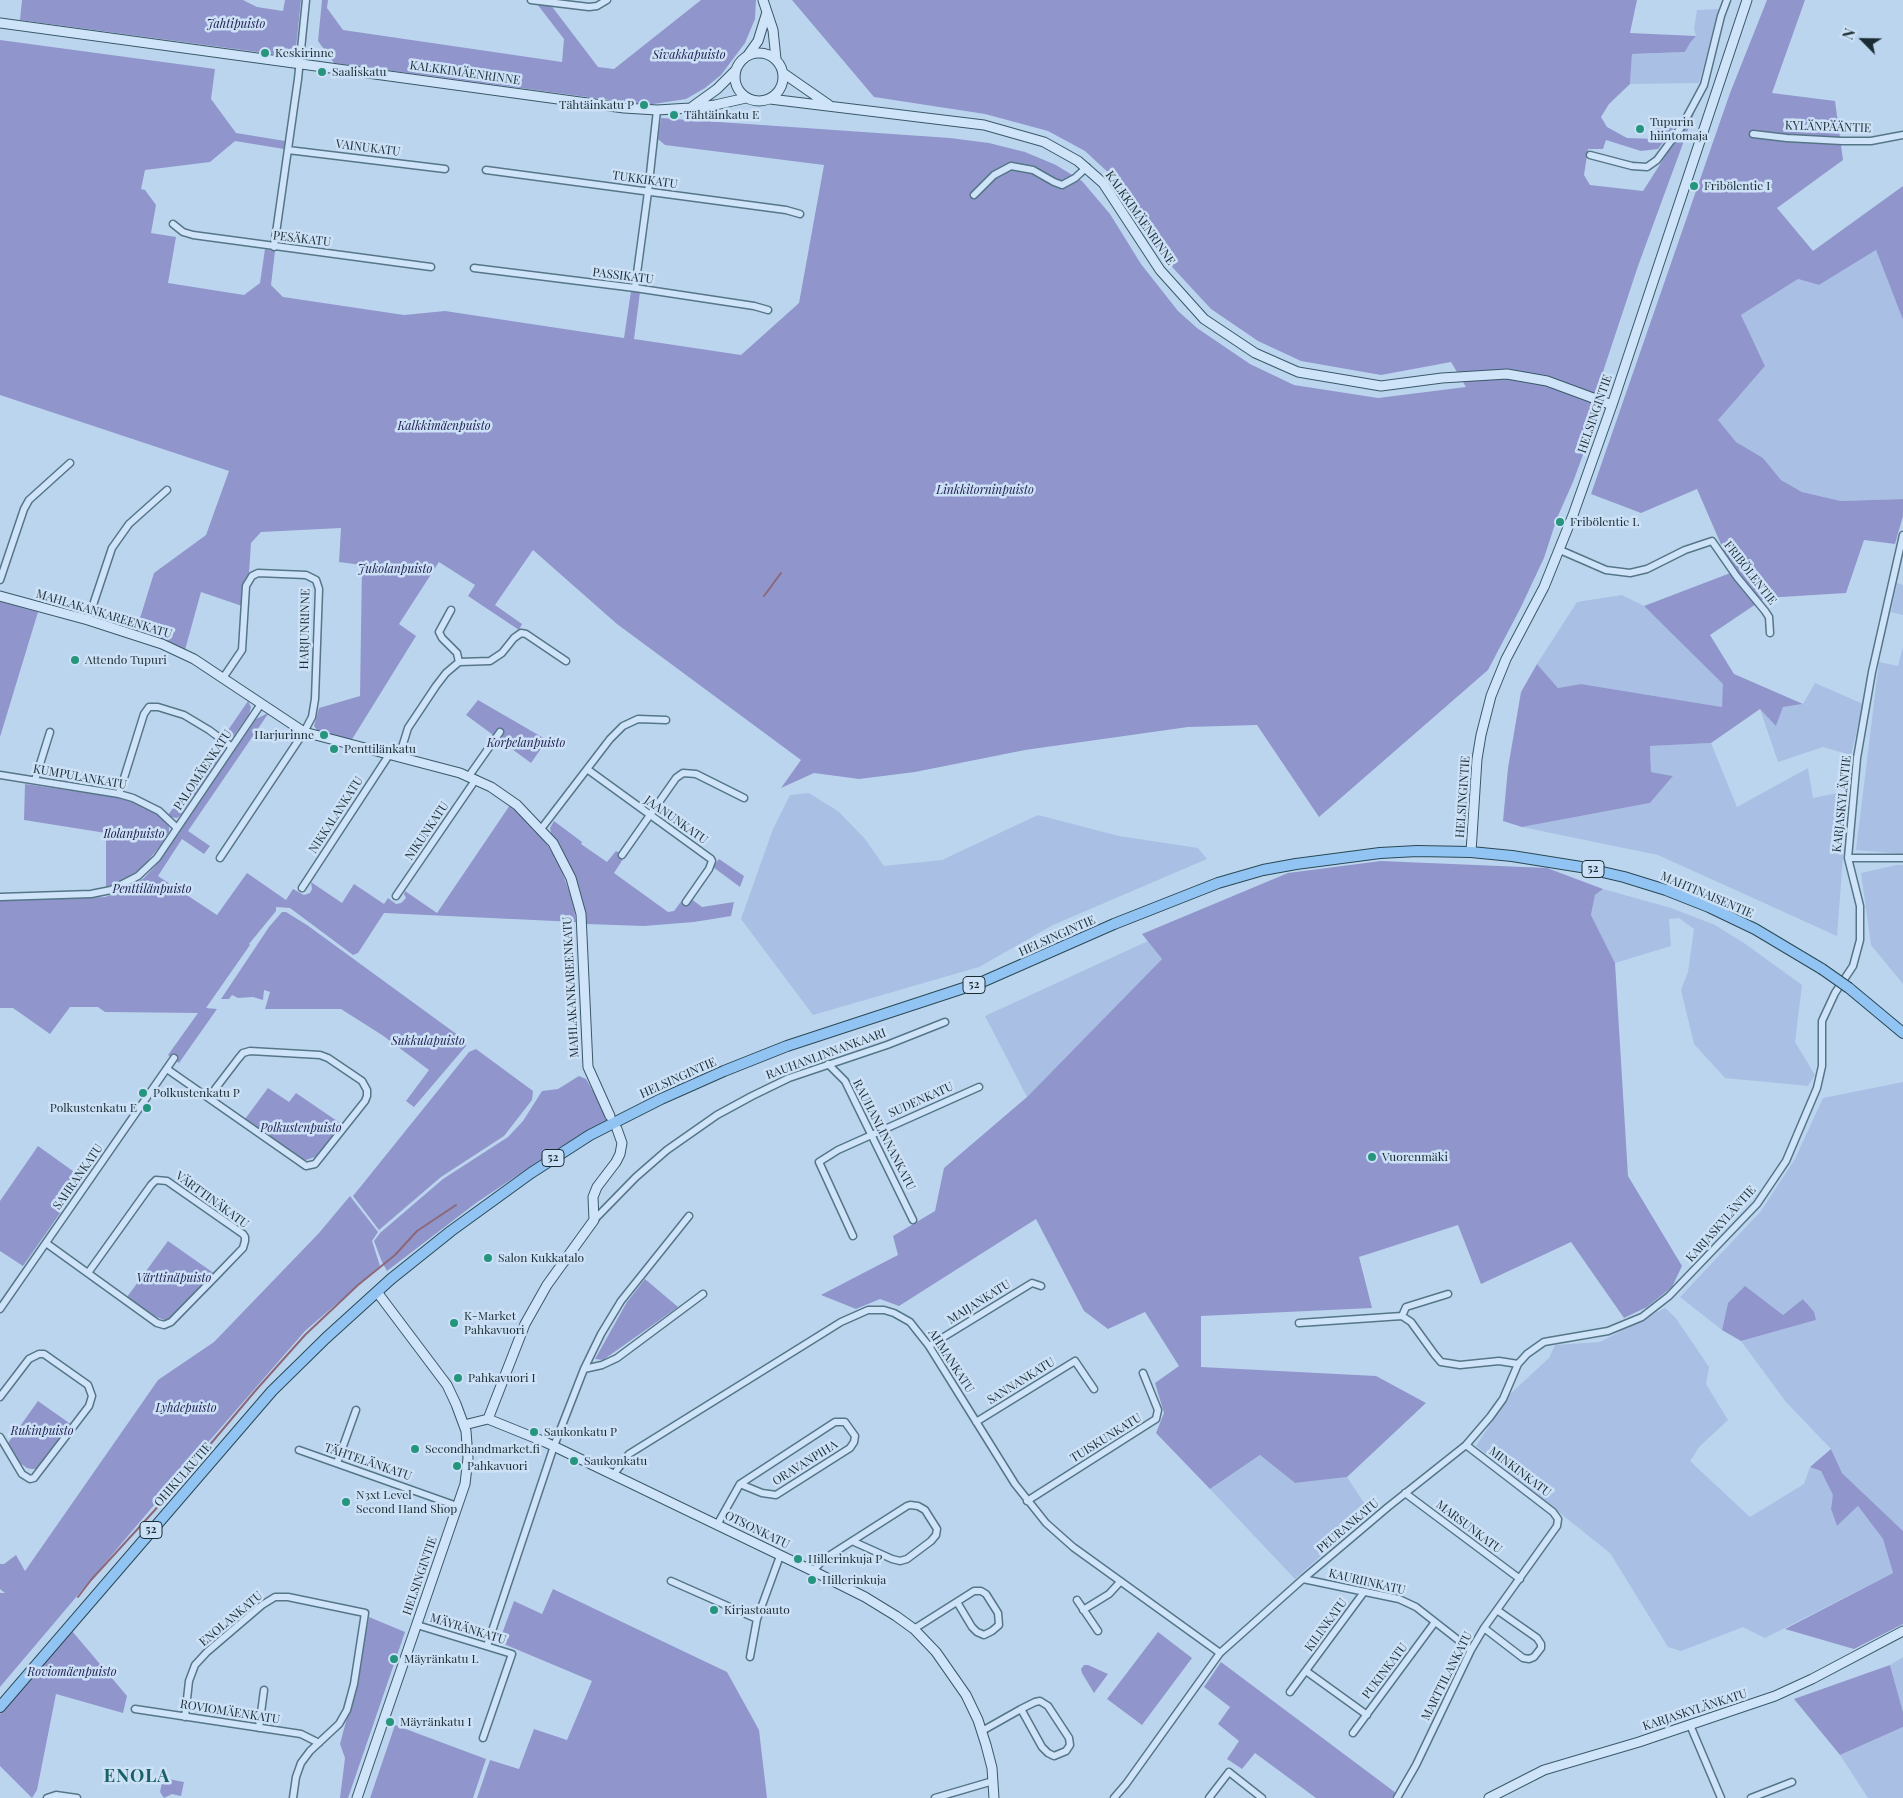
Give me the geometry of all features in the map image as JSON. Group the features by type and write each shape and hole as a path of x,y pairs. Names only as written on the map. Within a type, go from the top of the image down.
{"main road":[{"name":"HELSINGINTIE","path":"377,1292 451,1230 531,1173 590,1135 661,1099 724,1071 787,1046 982,982 1114,924 1218,883 1264,870 1339,857 1417,851 1471,852"},
{"name":"MAHTINAISENTIE","path":"1471,852 1544,860 1581,867 1624,877 1666,890 1709,907 1756,929 1822,969 1849,988 1903,1033"},
{"name":"OHIKULKUTIE","path":"0,1707 272,1391 326,1338 377,1292"}],"street":[{"path":"274,247 306,0"},
{"path":"530,0 589,8 607,0"},
{"path":"735,71 736,86 746,98 760,101 770,99 781,88 783,73 776,59 773,30 763,0"},
{"path":"1590,155 1632,166 1647,167 1657,160 1682,126 1704,84 1721,16 1727,0"},
{"name":"HELSINGINTIE","path":"1471,852 1477,759 1491,696 1506,659 1544,587 1560,550 1612,405 1747,0"},
{"path":"690,108 716,89 748,55 758,41 767,12"},
{"name":"KALKKIMÄENRINNE","path":"0,23 624,108 657,110 690,108 746,98"},
{"path":"748,55 762,53 776,59"},
{"name":"KALKKIMÄENRINNE","path":"783,73 830,105"},
{"name":"KALKKIMÄENRINNE","path":"770,99 830,105 984,126 1044,142 1087,167 1103,183 1160,270 1204,319 1255,353 1298,372 1381,386 1442,378 1507,374 1547,381 1612,405"},
{"path":"635,288 657,110"},
{"name":"KYLÄNPÄÄNTIE","path":"1753,134 1786,138 1871,141 1903,135"},
{"name":"VAINUKATU","path":"288,150 445,170"},
{"path":"974,195 994,175 1011,166 1033,170 1062,185 1075,178 1087,167"},
{"name":"TUKKIKATU","path":"486,170 786,210 800,214"},
{"name":"PESÄKATU","path":"173,224 183,232 193,235 431,267"},
{"name":"PASSIKATU","path":"474,268 635,288 754,306 768,310"},
{"path":"0,580 24,509 29,500 70,463"},
{"path":"88,620 112,548 129,524 167,490"},
{"name":"KARJASKYLÄNTIE","path":"1627,1325 1642,1318 1669,1296 1758,1204 1786,1161 1817,1088 1822,1066 1822,1021 1835,993 1853,966 1860,940 1860,906 1848,858 1857,758 1872,672 1903,535"},
{"name":"FRIBÖLENTIE","path":"1560,550 1606,570 1630,573 1647,569 1685,550 1712,541 1736,577 1770,618 1770,632"},
{"name":"HARJUNRINNE","path":"223,678 242,650 246,586 252,576 258,573 306,574 313,577 319,589 315,699 312,717 304,732"},
{"name":"MAHLAKANKAREENKATU","path":"0,596 88,620 175,650 223,678 304,732 437,766 472,778 508,798 553,843 571,878 581,914 588,1067 610,1116"},
{"path":"451,610 439,632 442,638 455,650 459,662"},
{"path":"400,757 408,728 446,673 459,662 490,661 521,633 526,634 566,661"},
{"name":"PALOMÄENKATU","path":"0,897 91,894 111,890 126,884 147,869 178,828 261,704"},
{"path":"118,794 144,714 149,707 158,707 184,715 232,746"},
{"path":"541,830 610,739 623,726 638,719 666,720"},
{"path":"34,780 50,732"},
{"path":"220,858 304,732"},
{"name":"NIKUNKATU","path":"396,896 500,732"},
{"name":"NIKKALANKATU","path":"302,888 389,755"},
{"name":"JAANUNKATU","path":"587,769 712,861 709,869 686,902"},
{"path":"622,855 676,778 683,773 696,774 744,798"},
{"name":"KUMPULANKATU","path":"0,775 133,798 154,808 178,828"},
{"path":"1848,858 1903,858"},
{"name":"RAUHANLINNANKAARI","path":"488,1418 528,1317 547,1285 594,1220 636,1177 668,1150 717,1115 789,1078 886,1045 945,1022"},
{"path":"167,1069 306,1166 315,1164 365,1101 367,1090 362,1081 328,1058 320,1055 250,1051 243,1053 209,1097"},
{"name":"SAHRANKATU","path":"0,1309 174,1058"},
{"name":"RAUHANLINNANKATU","path":"828,1064 845,1081 913,1220"},
{"name":"SUDENKATU","path":"853,1236 820,1162 838,1150 979,1086"},
{"path":"594,1220 593,1197 597,1187 620,1154 622,1143 617,1129"},
{"name":"VÄRTTINÄKATU","path":"46,1243 157,1323 164,1325 171,1322 223,1269 243,1248 246,1241 245,1238 167,1181 156,1180 151,1184 88,1273"},
{"path":"487,1646 554,1446 584,1369 601,1334 621,1301 689,1216"},
{"name":"MAIJANKATU","path":"929,1346 1032,1283 1041,1286"},
{"name":"HELSINGINTIE","path":"357,1798 465,1484 468,1458 466,1431 447,1385 377,1292"},
{"path":"584,1369 602,1365 617,1358 704,1294"},
{"path":"1402,1316 1406,1308 1448,1294"},
{"name":"AHMANKATU","path":"614,1474 630,1454 840,1322 857,1314 874,1310 889,1311 900,1315 913,1325 929,1346 1027,1501 1055,1532 1120,1582 1220,1653"},
{"path":"1299,1323 1402,1316 1411,1322 1441,1362 1460,1366 1499,1361 1518,1364"},
{"name":"PEURANKATU","path":"1114,1798 1220,1653 1303,1579 1466,1446 1503,1398 1518,1364 1527,1354 1544,1342 1608,1331 1627,1325"},
{"path":"0,1398 29,1359 39,1354 44,1354 88,1385 92,1396 89,1406 34,1478 30,1479 22,1474 0,1437"},
{"name":"SANNANKATU","path":"976,1422 1075,1361 1094,1389"},
{"name":"TUISKUNKATU","path":"1027,1501 1156,1419 1158,1410 1143,1374"},
{"path":"337,1463 356,1410"},
{"path":"464,1425 488,1418"},
{"name":"OTSONKATU","path":"488,1418 614,1474 813,1571 881,1606 914,1629 936,1652 970,1702 982,1731 993,1781 994,1798"},
{"name":"ORAVANPIHA","path":"718,1525 740,1484 835,1422 845,1422 855,1436 850,1448 776,1495 762,1493 740,1484"},
{"name":"MINKINKATU","path":"1466,1446 1554,1512 1558,1519"},
{"name":"TÄHTELÄNKATU","path":"299,1450 457,1506"},
{"name":"MARSUNKATU","path":"1405,1494 1520,1578"},
{"path":"813,1571 824,1559 852,1541 910,1505 915,1505 925,1510 937,1529 936,1535 931,1541 907,1559 900,1561 852,1541"},
{"name":"MARTTILANKATU","path":"1397,1798 1416,1765 1471,1650 1484,1628 1557,1526 1558,1519"},
{"path":"750,1657 758,1619 780,1556"},
{"name":"KAURIINKATU","path":"1303,1579 1399,1599 1416,1607 1471,1650"},
{"path":"671,1581 758,1619"},
{"path":"1084,1610 1109,1594 1120,1582"},
{"path":"914,1629 974,1591 981,1591 986,1594 998,1613 999,1625 984,1635 977,1632 957,1602"},
{"name":"KILINKATU","path":"1290,1692 1364,1592"},
{"name":"ENOLANKATU","path":"185,1716 189,1681 195,1665 207,1652 262,1605 275,1597 288,1597 365,1614 354,1684 347,1710 339,1724 319,1743"},
{"path":"1077,1600 1098,1630"},
{"path":"1484,1628 1522,1658 1529,1659 1534,1657 1541,1648 1537,1638 1498,1610"},
{"name":"PUKINKATU","path":"1354,1733 1436,1622"},
{"name":"MÄYRÄNKATU","path":"417,1625 512,1654 483,1738"},
{"name":"KARJASKYLÄNKATU","path":"1488,1798 1544,1770 1690,1725 1782,1693 1903,1631"},
{"name":"KILINKATU","path":"1306,1671 1367,1715"},
{"path":"259,1728 264,1690"},
{"path":"982,1731 1021,1709 1034,1702 1044,1702 1069,1738 1070,1746 1066,1751 1054,1756 1048,1753 1042,1747 1021,1709"},
{"name":"ROVIOMÄENKATU","path":"135,1709 301,1734 319,1743"},
{"path":"1690,1725 1721,1798"},
{"path":"293,1798 296,1777 301,1763 319,1743"},
{"path":"1210,1798 1229,1772 1262,1798"},
{"path":"935,1798 993,1781"},
{"path":"1751,1798 1792,1782"},
{"path":"47,1798 56,1795 77,1798"}],"shaded area":[{"path":"1719,9 1699,83 1630,84 1632,54 1685,52 1696,36 1694,28 1697,10"},
{"path":"1876,250 1903,320 1903,499 1841,501 1802,492 1781,480 1763,458 1735,442 1717,420 1765,366 1741,315 1798,279 1819,285"},
{"path":"1897,583 1903,585 1903,615 1891,612"},
{"path":"1622,595 1644,606 1724,684 1722,707 1581,684 1558,688 1537,664 1577,602"},
{"path":"1903,647 1903,854 1856,850 1879,662 1898,666"},
{"path":"1815,683 1863,704 1851,755 1823,747 1778,762 1760,709 1776,725 1783,707 1803,704"},
{"path":"1711,743 1737,807 1808,768 1813,798 1848,791 1837,936 1658,855 1522,827 1650,803 1673,776 1651,772 1650,746"},
{"path":"809,793 839,812 865,839 884,866 942,860 1038,815 1119,836 1198,848 1207,859 1053,925 979,967 813,1015 741,919 773,829 790,795"},
{"path":"1903,865 1903,984 1871,945 1861,873"},
{"path":"1603,889 1671,908 1715,925 1744,943 1802,985 1795,1042 1815,1075 1808,1086 1725,1078 1694,1044 1681,990 1688,972 1694,929 1679,918 1669,919 1671,946 1615,963 1591,915 1595,895"},
{"path":"1148,941 1162,959 1027,1097 985,1016"},
{"path":"1903,1082 1903,1531 1842,1473 1831,1449 1786,1402 1741,1341 1816,1320 1804,1299 1783,1315 1728,1303 1722,1330 1680,1297 1761,1211 1795,1159 1823,1098"},
{"path":"1665,1308 1675,1317 1709,1367 1706,1384 1728,1420 1700,1446 1690,1461 1750,1517 1804,1484 1810,1467 1821,1471 1834,1495 1831,1509 1837,1526 1858,1506 1883,1539 1893,1573 1765,1638 1743,1627 1681,1651 1668,1647 1610,1553 1476,1446 1509,1395 1549,1358 1555,1345 1600,1342"},
{"path":"1260,1455 1295,1483 1347,1477 1370,1512 1295,1579 1210,1489"},
{"path":"1903,1657 1903,1712 1890,1665"},
{"path":"1903,1727 1903,1798 1868,1798 1840,1755"}],"green space":[{"name":"Jahtipuisto","path":"22,0 243,0 257,7 283,11 285,0 301,0 296,48 293,54 287,56 20,20"},
{"name":"Sivakkapuisto","path":"322,0 328,0 327,8 343,30 562,62 564,39 534,0 547,0 598,67 614,69 701,0 756,0 755,19 745,43 721,75 705,88 686,99 647,105 334,63 318,41"},
{"path":"792,0 1637,0 1630,33 1696,36 1685,52 1632,54 1630,84 1609,104 1601,117 1607,127 1627,138 1655,139 1658,124 1679,121 1658,149 1641,151 1606,140 1603,149 1588,149 1584,175 1590,185 1643,191 1696,108 1638,266 1591,408 1599,411 1573,482 1557,518 1544,558 1521,607 1488,670 1319,817 1257,725 1188,727 1025,750 915,772 859,779 814,773 781,788 801,760 617,624 533,550 495,605 522,624 519,630 468,596 475,585 439,562 399,624 416,636 351,741 319,733 314,726 319,708 360,696 362,565 339,562 341,528 261,532 251,543 249,573 244,581 242,606 201,592 185,650 136,631 154,573 206,535 229,471 0,395 0,40 215,69 211,99 236,133 285,141 284,149 235,141 210,162 145,170 141,189 145,190 156,205 151,233 176,237 168,283 244,295 260,283 265,249 275,251 271,285 283,297 404,315 445,311 624,338 631,291 640,292 634,339 741,355 799,303 824,165 665,145 658,139 661,118 950,138 989,143 1025,152 1056,165 1082,181 1110,214 1141,264 1178,311 1197,328 1250,364 1294,385 1378,398 1466,387 1451,362 1381,375 1301,361 1258,341 1211,309 1173,268 1113,177 1085,151 1048,131 985,114 874,97"},
{"path":"1767,0 1805,0 1772,93 1835,101 1843,160 1777,208 1813,251 1903,186 1903,320 1876,250 1819,285 1798,279 1741,315 1765,366 1718,420 1736,442 1763,458 1781,480 1802,492 1841,501 1903,499 1903,516 1895,544 1864,540 1846,593 1765,598 1710,635 1734,674 1803,704 1783,707 1776,726 1760,709 1711,743 1650,746 1651,772 1673,776 1650,803 1522,827 1503,821 1508,768 1521,692 1537,664 1558,688 1581,684 1722,707 1723,684 1644,606 1733,572 1697,489 1641,513 1591,494 1730,93"},
{"path":"0,601 38,612 0,737"},
{"name":"Korpelanpuisto","path":"478,700 547,740 531,763 466,715"},
{"path":"248,701 251,707 249,714 233,737 224,736"},
{"name":"Penttilänpuisto","path":"268,714 188,831 210,846 204,854 182,839 158,876 217,915 247,873 286,900 293,889 304,895 310,893 312,889 311,882 342,903 354,884 384,904 388,898 396,904 401,903 406,898 405,891 437,913 510,805 534,828 559,863 573,902 576,922 384,913 358,953 353,955 290,908 276,907 276,911 249,944 206,1008 217,1009 179,1063 168,1055 198,1013 105,1012 98,1007 70,1007 50,1034 13,1008 0,1008 0,901 105,897 127,889 144,878 159,862 256,719"},
{"path":"220,743 223,747 222,754 181,815 177,818 170,817 168,815"},
{"name":"Ilolanpuisto","path":"25,784 115,797 133,802 164,819 169,827 169,832 142,868 123,881 106,887 106,833 24,820"},
{"path":"554,821 582,842 581,844 607,862 616,851 625,856 614,873 668,912 674,911 686,895 702,907 734,902 731,916 694,922 644,926 586,924 574,876 551,833 550,828"},
{"path":"719,859 744,876 740,887 713,867"},
{"path":"1381,861 1547,868 1603,889 1595,895 1591,915 1615,963 1628,1176 1682,1266 1672,1287 1647,1307 1624,1318 1571,1242 1481,1284 1458,1225 1359,1257 1372,1308 1201,1316 1201,1367 1376,1376 1426,1403 1347,1477 1295,1483 1260,1455 1210,1489 1156,1433 1164,1413 1155,1383 1179,1366 1145,1312 1108,1329 1084,1311 1036,1219 899,1306 880,1299 856,1309 821,1295 898,1255 893,1236 935,1211 944,1168 1027,1097 1162,959 1142,934 1288,873"},
{"name":"Sukkulapuisto","path":"282,912 286,912 307,925 466,1041 466,1046 414,1107 406,1101 429,1070 382,1035 341,1009 265,1009 270,992 264,990 263,1000 253,997 238,998 232,995 229,999 221,999 269,927"},
{"path":"476,1049 533,1091 532,1100 504,1136 441,1177 379,1230 353,1196 469,1052"},
{"path":"579,1076 586,1079 609,1119 552,1152 476,1203 387,1271 374,1241 380,1233 443,1179 508,1137 523,1121 542,1091 558,1089"},
{"name":"Polkustenpuisto","path":"268,1088 289,1102 296,1093 343,1125 315,1157 306,1160 301,1159 245,1119"},
{"path":"38,1146 84,1179 23,1266 0,1251 0,1201"},
{"name":"Lyhdepuisto","path":"350,1196 378,1232 372,1241 380,1266 305,1331 177,1478 0,1687 0,1593 5,1593 0,1589 0,1564 4,1564 16,1555 25,1571 158,1380 214,1342 319,1233"},
{"name":"Värttinäpuisto","path":"168,1241 215,1274 171,1318 164,1320 152,1315 127,1297"},
{"path":"645,1279 678,1307 603,1360 595,1359 627,1302"},
{"path":"1745,1286 1783,1315 1803,1299 1814,1312 1816,1320 1741,1341 1722,1330 1728,1303"},
{"name":"Rukinpuisto","path":"38,1401 72,1425 43,1464 36,1469 31,1469 20,1463 8,1443"},
{"path":"1831,1449 1842,1473 1903,1531 1903,1624 1854,1649 1785,1629 1893,1573 1883,1539 1858,1506 1837,1526 1831,1509 1833,1495 1821,1471 1810,1467"},
{"path":"553,1589 727,1672 759,1730 767,1798 477,1798 490,1760 519,1769 534,1729 567,1740 592,1681 499,1642 514,1601 542,1614"},
{"path":"369,1617 405,1632 348,1798 340,1798 345,1758 340,1744 358,1676"},
{"name":"Roviomäenpuisto","path":"72,1631 127,1696 123,1713 56,1694 37,1790 32,1798 0,1766 0,1714"},
{"path":"1158,1632 1192,1658 1142,1725 1107,1699"},
{"path":"1221,1662 1396,1793 1392,1798 1316,1798 1255,1753 1242,1769 1227,1759 1239,1741 1218,1724 1230,1707 1204,1687"},
{"path":"1084,1665 1108,1674 1094,1693 1082,1673 1081,1669"},
{"path":"1890,1665 1903,1712 1903,1727 1840,1755 1794,1699"},
{"path":"395,1725 486,1759 473,1798 370,1798"},
{"path":"163,1778 184,1782 181,1796 172,1794 164,1798 160,1792"}],"waterway":[{"path":"764,596 781,573"},
{"path":"78,1597 305,1335 358,1285 395,1255 417,1231 456,1205"}],"place":[{"name":"Keskirinne","path":"265,53"},
{"name":"Saaliskatu","path":"322,72"},
{"name":"Tähtäinkatu P","path":"644,105"},
{"name":"Tähtäinkatu E","path":"674,115"},
{"name":"Tupurin hiintomaja","path":"1640,129"},
{"name":"Fribölentie I","path":"1694,186"},
{"name":"Fribölentie L","path":"1560,522"},
{"name":"Attendo Tupuri","path":"75,660"},
{"name":"Harjurinne","path":"324,735"},
{"name":"Penttilänkatu","path":"334,749"},
{"name":"Polkustenkatu P","path":"143,1093"},
{"name":"Polkustenkatu E","path":"147,1108"},
{"name":"Vuorenmäki","path":"1372,1157"},
{"name":"Salon Kukkatalo","path":"488,1258"},
{"name":"K-Market Pahkavuori","path":"454,1323"},
{"name":"Pahkavuori I","path":"458,1378"},
{"name":"Saukonkatu P","path":"534,1432"},
{"name":"Secondhandmarket.fi","path":"415,1449"},
{"name":"Saukonkatu","path":"574,1461"},
{"name":"Pahkavuori","path":"457,1466"},
{"name":"N3xt Level Second Hand Shop","path":"346,1502"},
{"name":"Hillerinkuja P","path":"798,1559"},
{"name":"Hillerinkuja","path":"812,1580"},
{"name":"Kirjastoauto","path":"714,1610"},
{"name":"Mäyränkatu L","path":"394,1659"},
{"name":"Mäyränkatu I","path":"390,1722"}],"district":[{"name":"ENOLA","path":"137,1776"}],"park label":[{"name":"Kalkkimäenpuisto","path":"444,426"},
{"name":"Linkkitorninpuisto","path":"985,490"},
{"name":"Jukolanpuisto","path":"395,569"}]}
